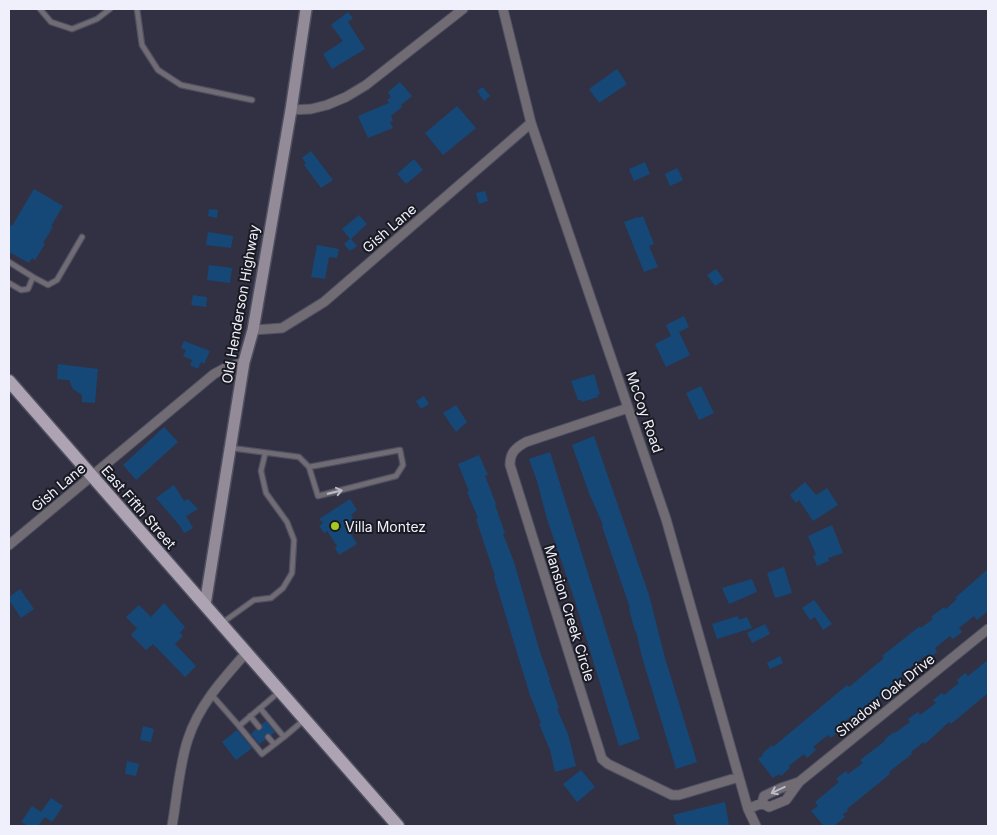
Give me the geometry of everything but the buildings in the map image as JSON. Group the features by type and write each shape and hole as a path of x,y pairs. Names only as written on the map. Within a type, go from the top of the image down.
{"main road":[{"name":"Old Henderson Highway","path":"205,605 244,362 253,330 291,110 306,9"},
{"name":"East Fifth Street","path":"9,381 398,826"}],"street":[{"path":"291,110 311,109 346,97 374,79 463,9"},
{"name":"McCoy Road","path":"503,9 531,123 666,519 748,809 756,826"},
{"name":"Gish Lane","path":"253,330 282,328 324,302 531,123"},
{"name":"Gish Lane","path":"9,545 214,374 227,367 244,362"},
{"name":"Mansion Creek Circle","path":"628,408 526,442 512,452 510,465 602,759 608,764 672,795 679,795 739,776"},
{"name":"Shadow Oak Drive","path":"748,809 762,804 769,807 786,800 799,782 988,629"},
{"path":"172,826 188,739 193,725 211,694 246,653"},
{"name":"Shadow Oak Drive","path":"762,804 764,796 799,782"}],"lane":[{"path":"40,9 51,22 72,28 97,19 110,9"},
{"path":"137,9 142,45 158,70 181,85 252,100"},
{"path":"9,262 33,278 48,285 57,280 82,237"},
{"path":"9,283 21,290 28,289 33,278"},
{"path":"230,448 299,457 309,467 318,496 396,476 403,466 400,450 309,467"},
{"path":"221,624 254,600 271,598 283,588 292,573 294,540 287,522 266,493 261,470 265,454"},
{"path":"239,726 280,692"},
{"path":"211,694 262,754 305,720"},
{"path":"260,708 284,737"},
{"path":"250,716 259,727"},
{"path":"268,737 274,744"}],"place":[{"name":"Villa Montez","path":"335,526"}]}
